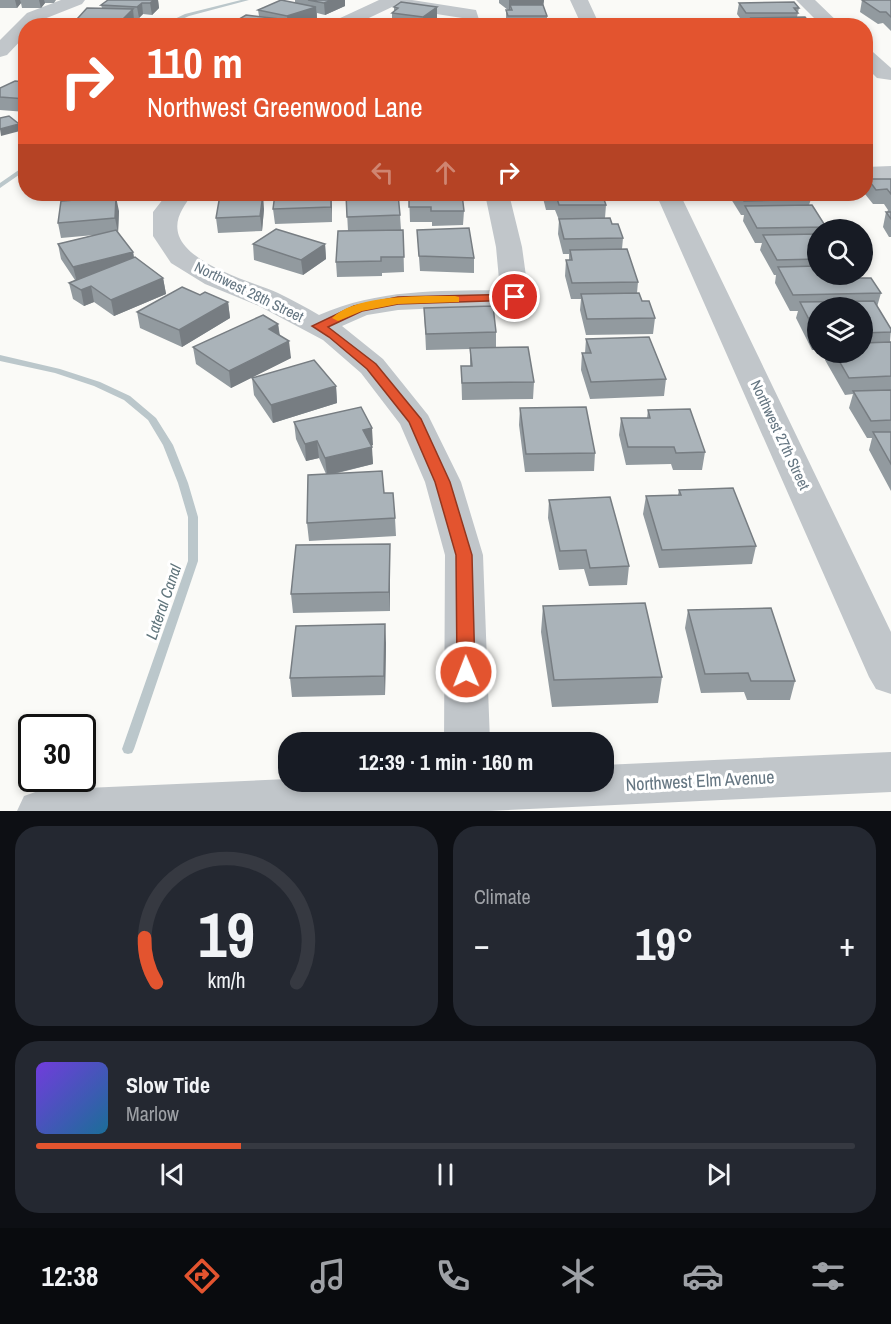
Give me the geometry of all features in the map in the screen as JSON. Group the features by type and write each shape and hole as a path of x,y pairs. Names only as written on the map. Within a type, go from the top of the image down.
{"street":[{"path":"11,16 33,17 76,0"},
{"path":"579,0 587,18"},
{"path":"805,0 824,18"},
{"path":"351,18 392,1 470,14 471,18"},
{"path":"0,51 18,32"},
{"path":"873,62 888,74"},
{"path":"873,174 891,173"},
{"name":"Northwest 28th Street","path":"175,201 166,213 166,236 181,257 215,278 268,300 334,334 372,366 416,422 442,482 464,555 467,732"},
{"path":"318,326 358,308 398,301 515,297 509,247 499,201"},
{"name":"Northwest 27th Street","path":"671,201 891,677"},
{"name":"Northwest Elm Avenue","path":"614,781 891,772"},
{"name":"Northwest Elm Avenue","path":"41,811 365,792"}],"building":[{"path":"108,0 154,0 137,7 101,5"},
{"path":"281,0 316,7 287,16 258,10"},
{"path":"308,0 332,0 324,3"},
{"path":"862,0 891,0 891,17 886,12 880,12"},
{"path":"401,2 437,7 423,17 392,13 398,8 394,7"},
{"path":"794,2 799,8 794,8 798,13 746,13 739,3"},
{"path":"510,5 543,5 547,16 508,16 506,10 512,10"},
{"path":"87,8 133,9 124,18 78,18"},
{"path":"246,15 272,18 241,18"},
{"path":"805,17 806,18 751,18"},
{"path":"18,81 18,98 0,97 0,88"},
{"path":"9,116 18,124 0,129 0,118"},
{"path":"873,179 891,179 891,194 887,189 876,190 873,186"},
{"path":"61,201 116,201 115,218 58,223"},
{"path":"219,201 262,201 260,216 216,218"},
{"path":"274,201 331,201 331,207 273,209"},
{"path":"346,201 399,201 400,215 347,217"},
{"path":"409,201 463,201 464,211 431,211 431,207 409,207"},
{"path":"558,201 605,201 606,205 559,205"},
{"path":"812,205 821,219 807,219 807,227 757,228 745,206"},
{"path":"610,218 612,224 618,224 623,238 564,239 559,219"},
{"path":"469,228 474,258 419,256 417,230"},
{"path":"276,229 325,244 301,260 253,244"},
{"path":"116,230 133,252 73,267 58,244"},
{"path":"403,230 404,257 381,257 381,261 336,262 338,231"},
{"path":"807,234 807,259 777,260 763,235"},
{"path":"627,249 638,282 572,283 566,260 572,260 570,250"},
{"path":"135,257 163,278 111,300 91,286 81,290 69,283"},
{"path":"807,266 807,285 873,285 873,281 881,293 793,295 778,267"},
{"path":"182,287 200,295 205,292 228,302 179,330 137,312"},
{"path":"639,293 642,301 649,301 655,318 587,319 581,294"},
{"path":"873,301 891,329 891,332 873,333"},
{"path":"800,302 807,302 807,316"},
{"path":"493,306 496,332 426,334 424,308"},
{"path":"263,315 278,324 269,329 289,341 229,371 193,347"},
{"path":"649,337 666,379 591,382 582,353 591,353 586,339"},
{"path":"891,342 891,376 849,378 840,363 873,363 873,343"},
{"path":"528,347 534,382 462,383 461,366 472,366 470,348"},
{"path":"314,360 336,386 271,405 252,378"},
{"path":"891,390 891,420 871,421 853,391"},
{"path":"361,407 372,428 363,430 372,447 325,458 317,441 305,444 294,422"},
{"path":"586,407 595,453 526,454 520,408"},
{"path":"690,409 705,452 676,453 674,447 628,447 621,418 650,418 648,410"},
{"path":"873,432 891,432 891,464"},
{"path":"382,471 384,493 393,493 395,518 307,523 308,475"},
{"path":"733,488 756,546 662,550 646,496 681,495 679,490"},
{"path":"610,497 629,566 590,568 586,550 560,551 549,500"},
{"path":"390,544 389,592 291,594 296,545"},
{"path":"645,603 662,677 554,680 543,606"},
{"path":"771,608 795,681 751,681 748,673 705,674 688,610"},
{"path":"385,624 384,676 290,678 296,626"}],"waterway":[{"name":"Lateral Canal","path":"180,18 247,0"},
{"name":"Lateral Canal","path":"0,186 18,173"},
{"name":"Lateral Canal","path":"0,358 57,371 97,384 127,398 151,418 168,445 183,483 193,517 193,561 128,749"}],"slow traffic":[{"path":"338,318 358,308 398,301 455,299"}],"route":[{"path":"466,672 464,555 442,482 416,422 372,366 334,334 318,326 358,308 398,301 515,297"}]}
